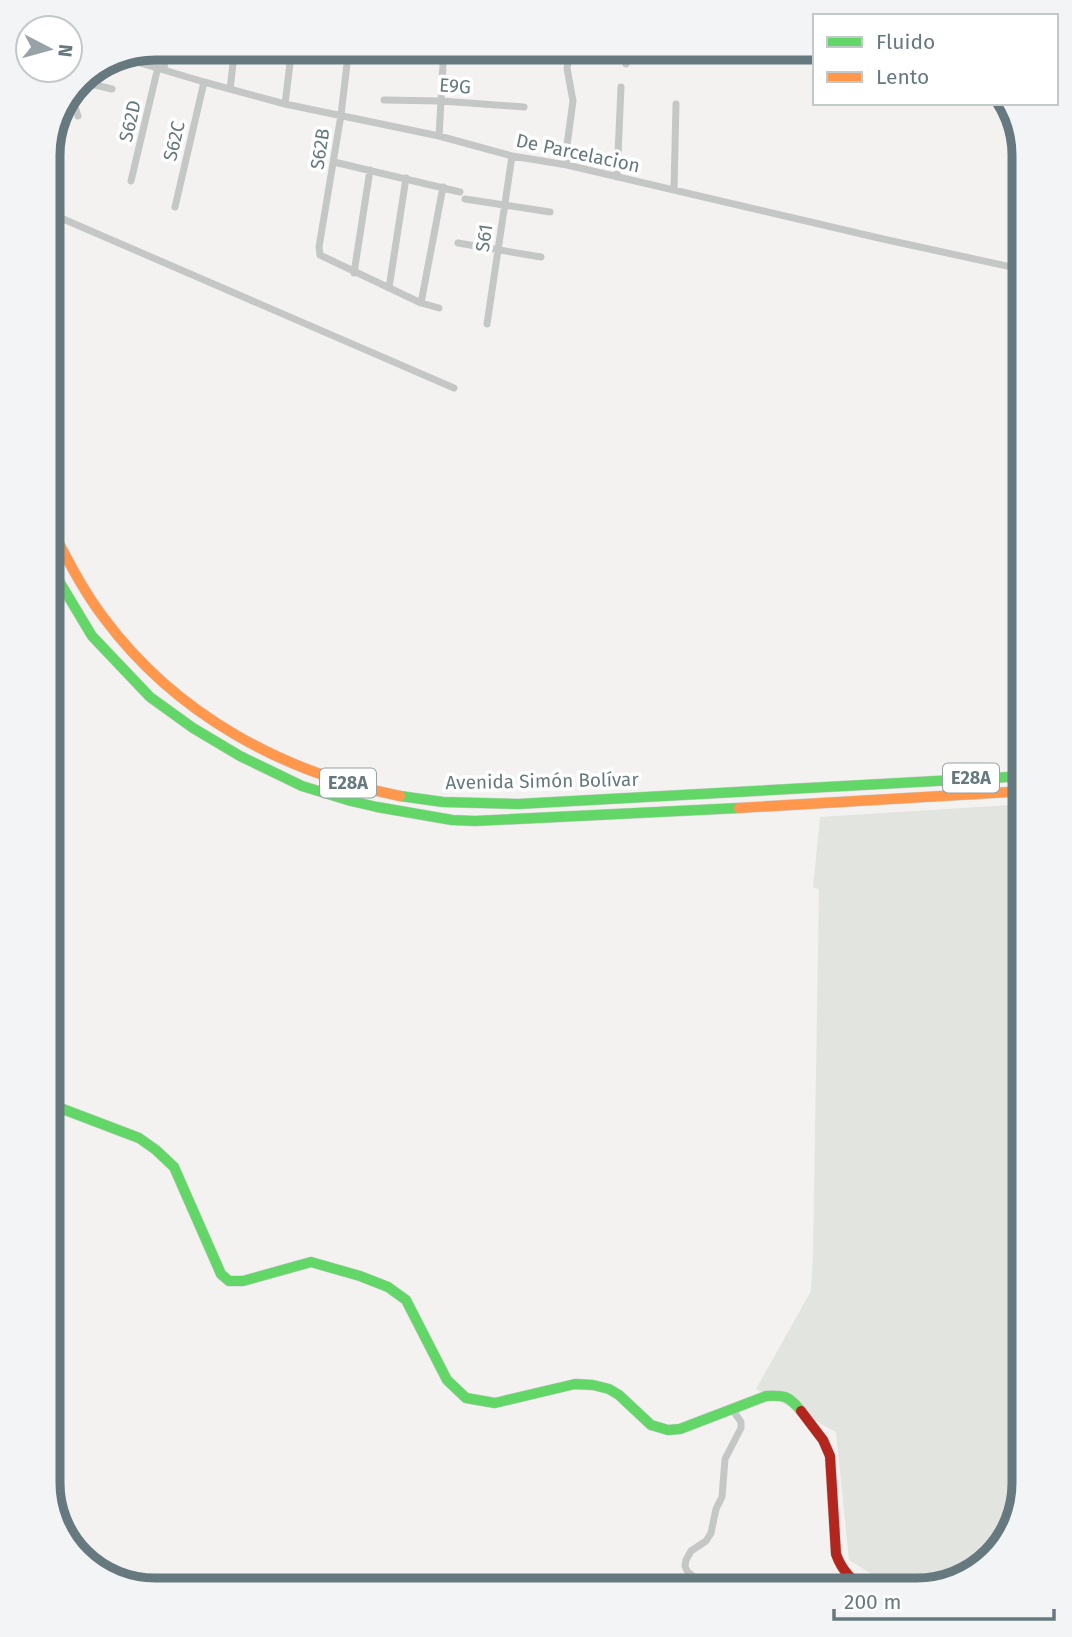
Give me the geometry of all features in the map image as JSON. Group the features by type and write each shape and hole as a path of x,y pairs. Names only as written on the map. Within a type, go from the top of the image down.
{"main road":[{"name":"Avenida Simón Bolívar","path":"60,546 77,578 111,628 162,681 190,705 222,728 273,755 343,782 403,796 469,804 1012,777"},
{"name":"Avenida Simón Bolívar","path":"60,583 92,636 150,697 193,728 240,756 302,786 351,801 464,821 1012,792"},
{"path":"759,791 759,806"},
{"path":"60,1108 139,1138 174,1167 221,1274 229,1281 243,1280 311,1262 360,1276 398,1293 407,1300 447,1380 466,1398 495,1403 575,1384 589,1384 613,1391 655,1429 667,1431 680,1429 766,1396 781,1395 791,1399 823,1440 830,1456 836,1554 849,1577"}],"street":[{"name":"S62D","path":"131,181 163,60"},
{"path":"230,89 233,60"},
{"path":"285,104 290,60"},
{"name":"S62B","path":"347,60 319,247 320,255 354,272"},
{"path":"439,136 443,60"},
{"path":"567,165 573,101 567,68 569,60"},
{"path":"626,64 627,60"},
{"name":"De Parcelacion","path":"135,61 285,104 439,136 512,156 567,165 1012,267"},
{"name":"S62C","path":"175,207 204,82"},
{"path":"91,84 112,89"},
{"path":"617,177 621,87"},
{"name":"E9G","path":"384,100 524,107"},
{"path":"674,190 676,104"},
{"path":"74,105 78,116"},
{"name":"S61","path":"487,324 512,156"},
{"path":"334,162 443,187 504,205 550,212"},
{"path":"370,170 354,272 421,303 439,308"},
{"path":"389,288 406,178"},
{"path":"421,303 443,187"},
{"path":"60,218 454,388"},
{"path":"458,243 541,257"},
{"path":"694,1577 687,1571 686,1559 711,1533 714,1515 722,1497 725,1459 741,1428 741,1422 732,1409"}],"shaded area":[{"path":"1012,805 1012,1495 1000,1530 985,1550 965,1565 930,1577 876,1577 849,1560 836,1432 756,1389 811,1291 819,889 813,888 820,817"}],"traffic: fast":[{"path":"60,583 92,636 150,697 193,728 240,756 302,786 377,807 452,820 739,808"},
{"path":"400,796 443,802 518,804 1012,777"},
{"path":"60,1108 139,1138 174,1167 221,1274 229,1281 243,1281 311,1262 388,1287 406,1300 447,1380 466,1398 495,1403 575,1384 593,1385 609,1389 651,1425 668,1430 680,1429 766,1396 786,1398 801,1411"}],"traffic: slow":[{"path":"60,545 96,607 133,653 164,684 199,711 274,755 357,786 400,796"},
{"path":"739,808 1012,792"}],"traffic: jam":[{"path":"801,1411 823,1440 830,1456 836,1554 850,1577"}]}
